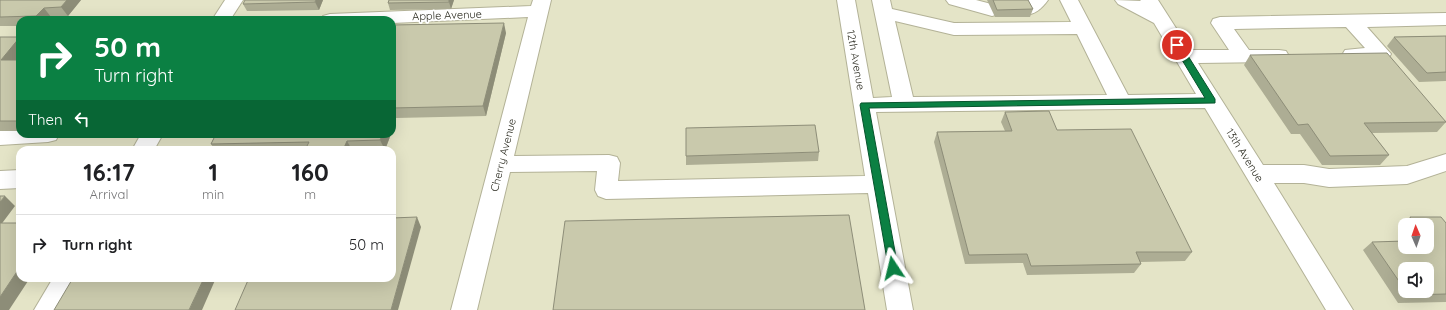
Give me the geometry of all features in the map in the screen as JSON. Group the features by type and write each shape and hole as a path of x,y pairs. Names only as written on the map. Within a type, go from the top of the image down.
{"street":[{"path":"224,16 234,0"},
{"name":"12th Avenue","path":"846,0 900,310"},
{"path":"955,0 992,10"},
{"path":"1069,0 1121,102"},
{"path":"1124,0 1162,21"},
{"name":"13th Avenue","path":"1149,0 1340,310"},
{"name":"Apple Avenue","path":"390,16 541,6"},
{"name":"Cherry Avenue","path":"464,310 541,6"},
{"path":"882,6 904,104"},
{"path":"882,6 954,29 1083,28"},
{"path":"1243,56 1220,22 1446,19"},
{"path":"1351,21 1396,71"},
{"path":"1335,55 1381,54"},
{"path":"1184,57 1296,56"},
{"path":"864,105 1212,101"},
{"path":"0,137 16,136"},
{"path":"1257,174 1304,174 1329,178 1407,175 1446,162"},
{"path":"501,164 609,163 606,190 878,184"},
{"path":"0,180 16,179"},
{"path":"47,310 64,282"}],"building":[{"path":"0,0 67,0 61,7 44,8 36,16 0,17"},
{"path":"245,0 316,0 315,2 243,4"},
{"path":"389,0 449,0 449,2 388,3"},
{"path":"993,0 1028,0 1033,9 997,10"},
{"path":"504,23 483,106 396,108 396,25"},
{"path":"1446,36 1446,72 1427,73 1394,37"},
{"path":"0,37 16,37 16,42 1,60 16,60 16,121 0,121"},
{"path":"1387,53 1446,122 1364,123 1389,155 1330,156 1308,124 1298,125 1250,55"},
{"path":"1049,111 1057,130 1131,129 1192,252 1136,252 1141,264 1031,266 1027,254 969,255 937,132 1012,131 1005,112"},
{"path":"815,125 819,152 686,156 686,128"},
{"path":"214,138 381,138 380,140 347,141 345,146 307,146 309,142 211,144"},
{"path":"0,196 5,196 0,202"},
{"path":"849,215 865,310 553,310 565,221"},
{"path":"417,217 391,310 235,310 247,282 396,282 396,218"},
{"path":"1410,217 1441,217 1446,223 1446,294 1434,294 1434,262 1398,262 1398,280 1372,242 1398,241 1398,254 1434,254 1434,218"},
{"path":"0,223 16,223 16,273 0,297"},
{"path":"71,282 202,282 189,310 54,310"}],"route":[{"path":"893,268 864,105 1212,101 1177,45"}]}
